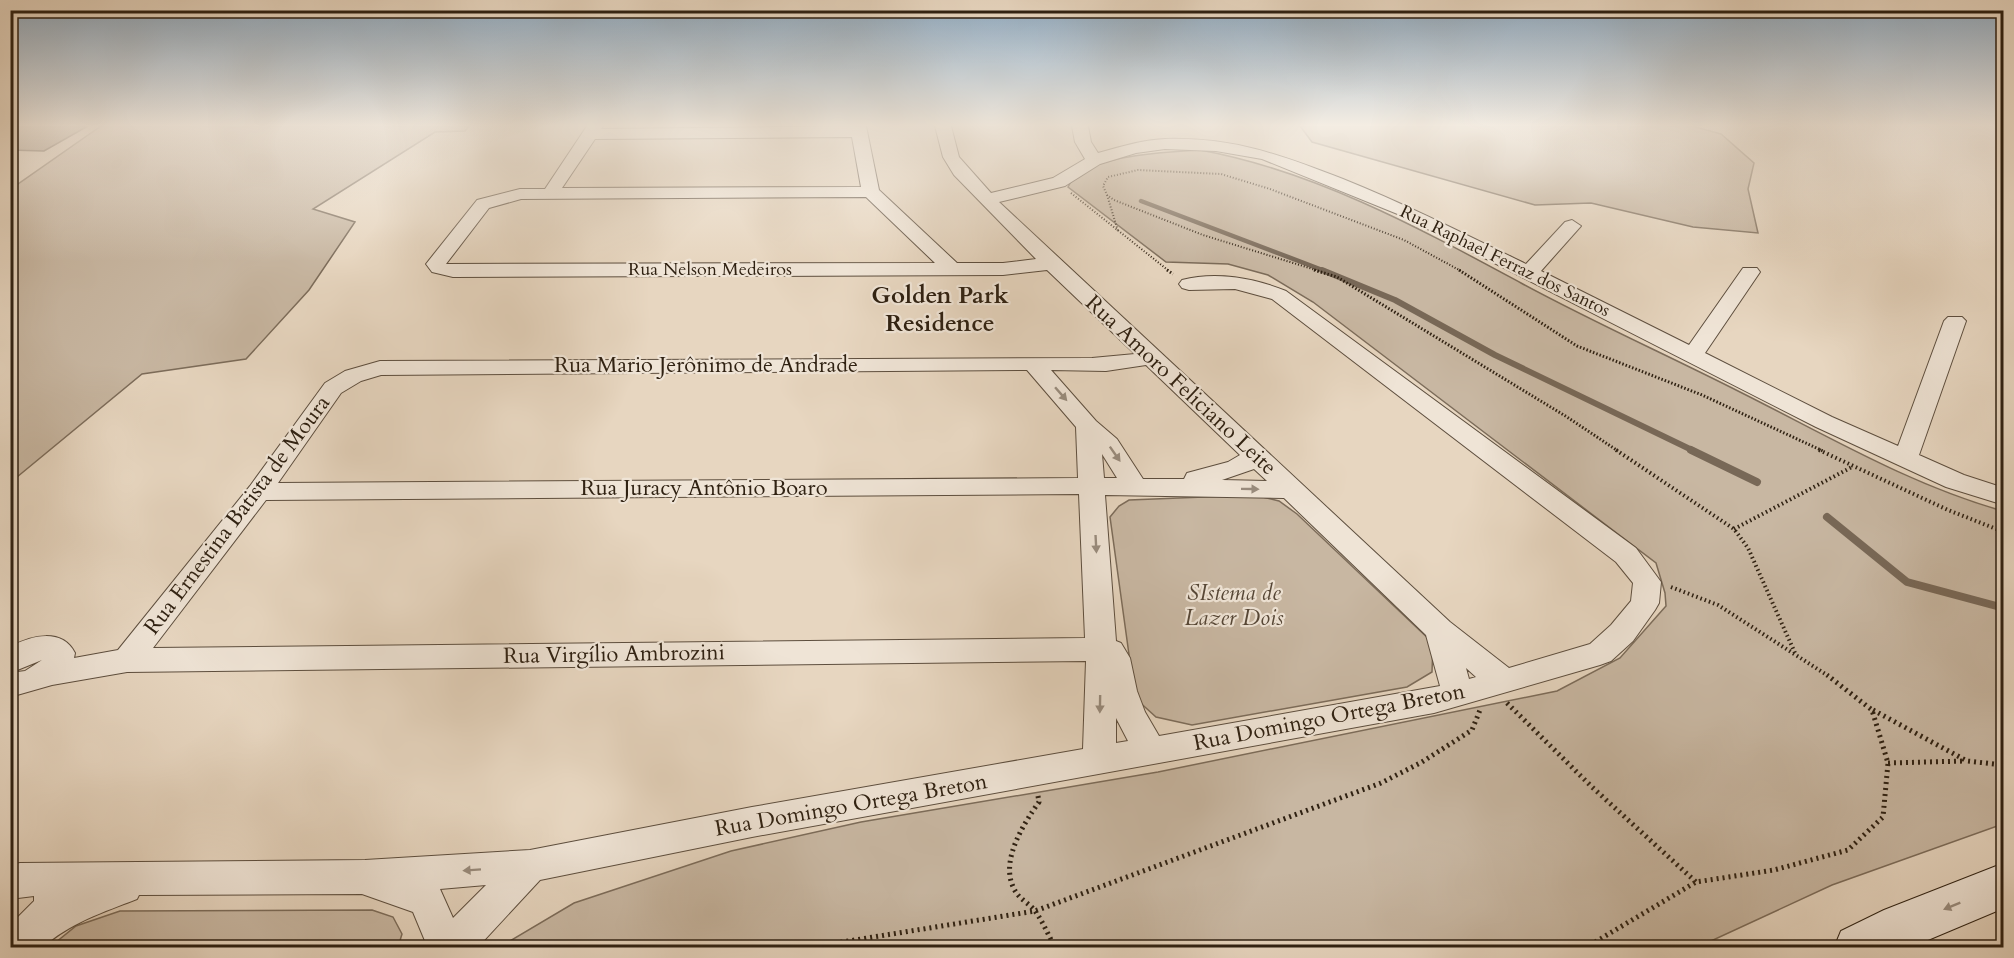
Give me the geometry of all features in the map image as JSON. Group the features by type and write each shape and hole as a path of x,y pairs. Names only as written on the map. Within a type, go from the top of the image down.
{"main road":[{"path":"1859,948 1901,926 2004,885"}],"street":[{"path":"550,194 566,171"},
{"path":"867,171 871,192 950,267"},
{"name":"Rua Amoro Feliciano Leite","path":"960,171 1045,257 1497,684"},
{"name":"Rua Raphael Ferraz dos Santos","path":"988,199 1059,182 1077,171"},
{"name":"Rua Raphael Ferraz dos Santos","path":"1303,171 1406,211 1824,422 1955,481 2004,497"},
{"path":"550,194 871,192"},
{"name":"Rua Nelson Medeiros","path":"550,194 520,194 483,204 437,259 436,264 439,268 453,271 1023,268 1045,257"},
{"path":"1529,272 1572,226"},
{"path":"906,267 919,237"},
{"path":"1692,356 1750,272"},
{"path":"1189,284 1240,282 1256,284 1279,295 1626,555 1647,582"},
{"path":"1906,458 1955,321"},
{"name":"Rua Mario Jerônimo de Andrade","path":"1060,363 1102,353 1130,338"},
{"name":"Rua Mario Jerônimo de Andrade","path":"353,376 380,368 1033,363 1101,366 1128,364 1150,357"},
{"path":"1033,363 1088,426 1108,444 1142,487"},
{"name":"Rua Ernestina Batista de Moura","path":"127,660 259,492 333,388 353,376"},
{"path":"1088,426 1101,649 1099,758"},
{"name":"Rua Juracy Antônio Boaro","path":"1142,487 1208,477 1237,468 1257,456"},
{"name":"Rua Juracy Antônio Boaro","path":"259,492 1093,486 1292,490"},
{"name":"Rua Domingo Ortega Breton","path":"160,880 365,877 530,866 752,822 1458,694 1600,653 1622,633 1645,603 1647,582"},
{"path":"1440,630 1458,694"},
{"name":"Rua Virgílio Ambrozini","path":"10,644 30,670 127,660 1101,649"},
{"path":"1101,649 1110,651 1115,657 1121,692 1130,715 1150,750"},
{"path":"365,877 426,900 449,948 530,866"},
{"path":"19,881 160,880"},
{"path":"24,938 95,896 160,880"},
{"path":"19,881 48,884 53,891 53,901 24,938"}],"path":[{"path":"1118,231 1103,186 1108,177 1135,171"},
{"path":"1153,171 1221,174 1270,189 1404,240 1445,261 1577,346 1702,395 1853,467 2004,532"},
{"path":"1059,182 1150,258 1189,284"},
{"path":"1107,195 1114,200 1203,235 1337,278 1568,417 1734,529 1748,548 1795,652"},
{"path":"1734,529 1853,467"},
{"path":"1647,582 1683,589 1718,605 1795,652 1847,688 1872,710 1967,761"},
{"path":"805,948 1035,911 1381,783 1472,730 1497,684 1592,788 1696,882"},
{"path":"1586,948 1696,882 1774,870 1848,850 1883,817 1888,763 1872,710"},
{"path":"1888,763 1967,761 2004,765"},
{"path":"1037,771 1039,802 1025,822 1015,846 1009,870 1017,894 1035,911 1054,948"}],"green space":[{"path":"37,171 374,171 313,209 355,222 309,290 246,359 142,374 11,482 11,189"},
{"path":"1086,171 1284,172 1405,222 1575,311 1869,458 1935,487 2003,511 2003,824 1832,885 1698,947 498,948 574,903 731,851 861,822 1158,772 1557,691 1620,658 1666,606 1665,593 1656,563 1313,302 1268,275 1228,264 1166,262 1068,187 1077,176"},
{"path":"1414,171 1752,171 1748,189 1758,233 1693,227 1591,203 1535,205"},
{"name":"SIstema de Lazer Dois","path":"1254,495 1279,501 1297,514 1433,643 1432,672 1407,687 1192,725 1156,717 1135,698 1110,517 1119,506 1129,500"},
{"path":"372,910 393,917 402,934 398,947 50,947 76,926 120,911"}],"waterway":[{"path":"1141,201 1325,271"},
{"path":"1322,270 1395,300 1495,355 1694,451"},
{"path":"1691,450 1757,482"},
{"path":"1827,517 1907,582 2004,608"}],"district":[{"name":"Golden Park Residence","path":"940,309"}]}
